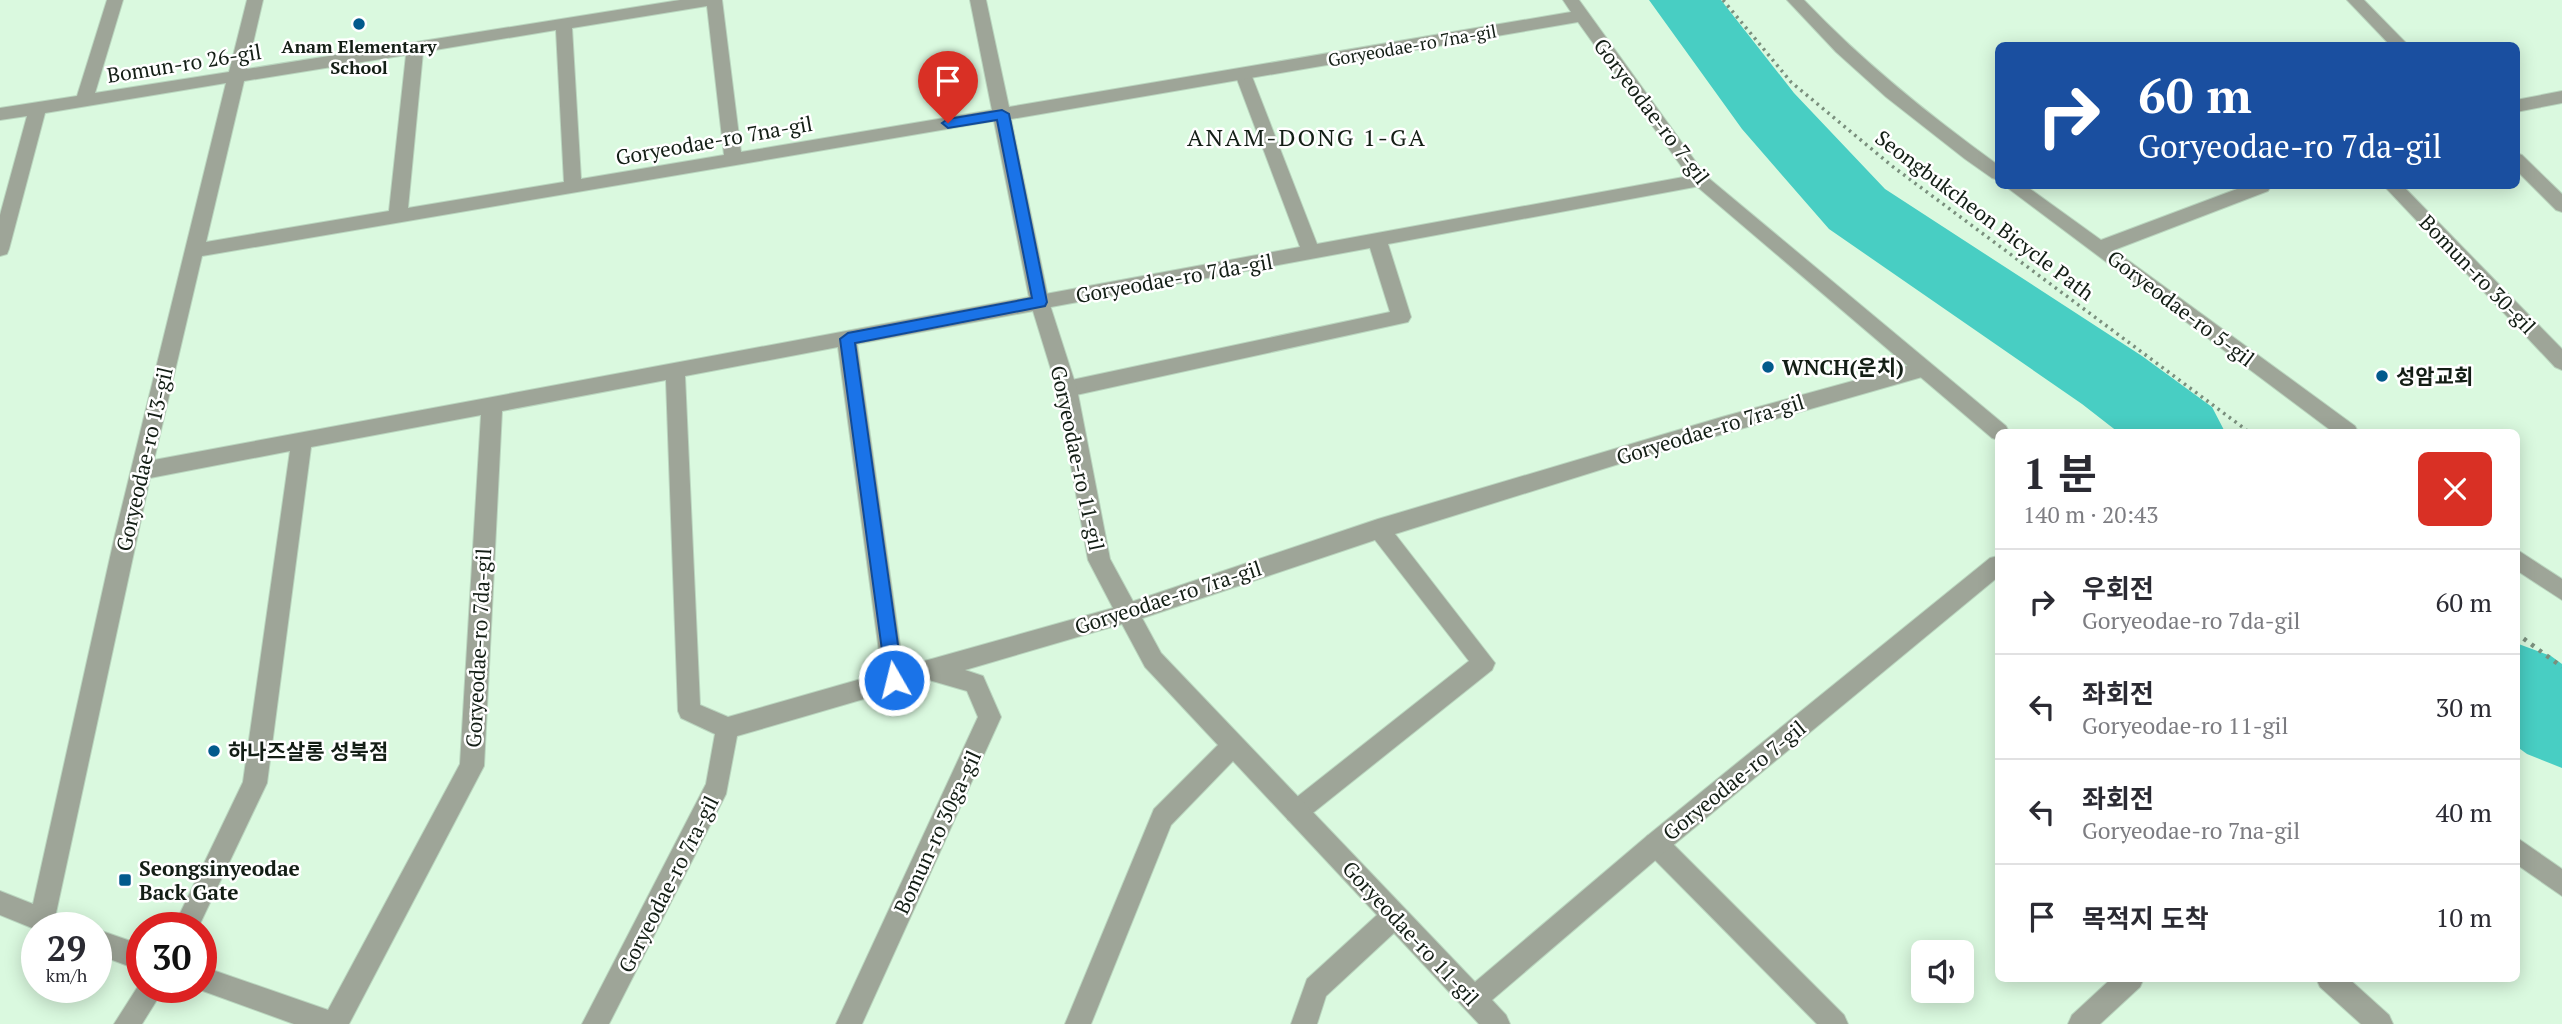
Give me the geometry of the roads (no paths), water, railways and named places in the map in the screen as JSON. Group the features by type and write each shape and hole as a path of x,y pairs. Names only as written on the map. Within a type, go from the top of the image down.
{"street":[{"name":"Bomun-ro 26-gil","path":"84,101 114,0"},
{"name":"Goryeodae-ro 13-gil","path":"53,912 141,471 255,0"},
{"name":"Bomun-ro 26-gil","path":"0,114 714,0 733,159"},
{"name":"Goryeodae-ro 11-gil","path":"978,0 1040,302 1067,389 1099,561 1153,660 1497,1024"},
{"name":"Goryeodae-ro 7-gil","path":"1571,0 1700,180 1922,370 1995,429"},
{"path":"1796,0 1821,29 1901,101 1995,172"},
{"path":"2355,0 2397,42"},
{"name":"Goryeodae-ro 7na-gil","path":"194,251 1581,16"},
{"path":"564,24 573,187"},
{"path":"398,216 415,49"},
{"path":"1243,74 1311,253"},
{"path":"2520,105 2562,97"},
{"path":"0,249 38,108"},
{"path":"2520,163 2562,205"},
{"name":"Goryeodae-ro 7da-gil","path":"141,471 1700,180"},
{"name":"Goryeodae-ro 5-gil","path":"2018,189 2344,429"},
{"path":"2100,248 2254,189"},
{"name":"Bomun-ro 30-gil","path":"2396,189 2562,362"},
{"path":"1067,389 1401,317 1377,240"},
{"path":"848,339 894,680"},
{"name":"Goryeodae-ro 7ra-gil","path":"595,1024 718,786 727,728 1128,613 1378,528 1804,401 1922,370"},
{"path":"675,371 689,711 727,728"},
{"name":"Goryeodae-ro 7da-gil","path":"333,1024 472,766 492,405"},
{"path":"193,912 255,783 302,441"},
{"path":"1296,812 1483,663 1378,528"},
{"path":"2520,561 2562,591"},
{"name":"Goryeodae-ro 7-gil","path":"1473,1000 1656,844 1995,567"},
{"name":"Bomun-ro 30ga-gil","path":"849,1024 990,717 975,683 928,670"},
{"path":"1078,1024 1162,817 1234,745"},
{"path":"1656,844 1835,1024"},
{"path":"2520,852 2562,884"},
{"path":"0,903 22,912"},
{"path":"1304,1024 1316,988 1395,916"},
{"path":"2096,1019 2128,982"},
{"path":"2333,982 2379,1024"},
{"path":"217,984 333,1024"},
{"path":"127,1024 141,1003"}],"waterway":[{"path":"1684,0 1768,111 1857,209 2112,380 2177,429"},
{"path":"2520,690 2562,722"}],"place":[{"name":"Anam Elementary School","path":"359,24"},
{"name":"WNCH(운치)","path":"1768,367"},
{"name":"성암교회","path":"2382,376"},
{"name":"하나즈살롱 성북점","path":"214,751"},
{"name":"Seongsinyeodae Back Gate","path":"125,880"}],"district":[{"name":"ANAM-DONG 1-GA","path":"1307,137"}]}
